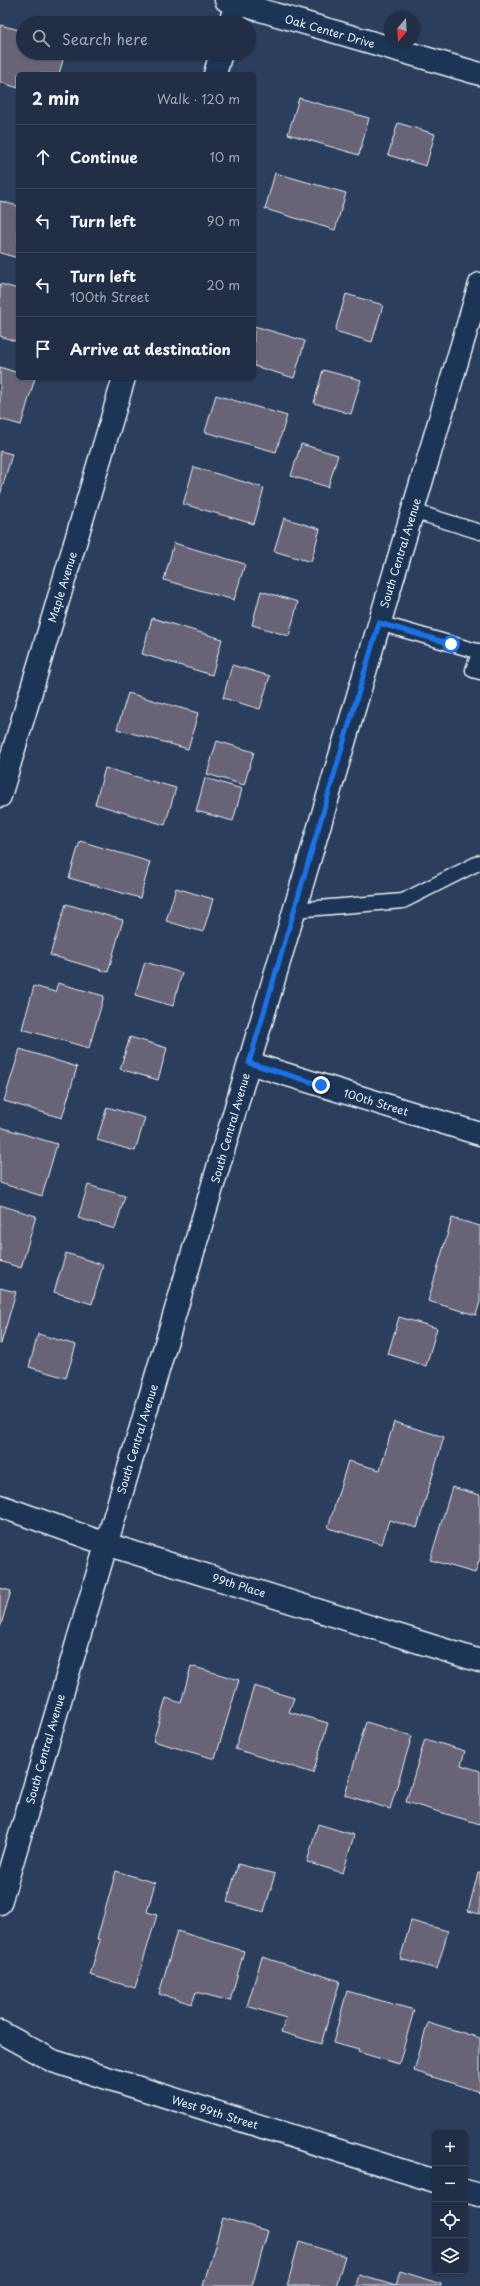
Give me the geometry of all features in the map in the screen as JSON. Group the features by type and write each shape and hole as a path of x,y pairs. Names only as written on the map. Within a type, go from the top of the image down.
{"street":[{"name":"Oak Center Drive","path":"232,7 480,74"},
{"path":"216,72 219,60"},
{"name":"South Central Avenue","path":"0,1903 480,284"},
{"name":"Maple Avenue","path":"0,796 123,380"},
{"name":"100th Street","path":"249,1063 480,1134"},
{"name":"99th Place","path":"0,1506 106,1544 480,1661"},
{"name":"West 99th Street","path":"0,2032 52,2061 432,2180"},
{"path":"468,2192 480,2196"}],"lane":[{"path":"413,511 480,532"},
{"path":"379,623 480,651 473,670 480,672"},
{"path":"294,910 403,902 480,862"}],"building":[{"path":"0,25 16,29 16,60 63,60 60,72 16,72 16,87 0,82"},
{"path":"299,98 369,118 359,155 288,134"},
{"path":"398,123 435,134 426,166 388,155"},
{"path":"275,173 346,193 335,230 265,209"},
{"path":"0,201 16,205 16,257 0,253"},
{"path":"0,284 16,288 16,341 0,336"},
{"path":"346,294 383,305 372,342 335,331"},
{"path":"256,327 305,341 294,378 256,367"},
{"path":"0,367 16,372 16,380 34,380 21,425 0,419"},
{"path":"323,370 361,380 351,414 314,403"},
{"path":"216,395 287,416 276,452 205,432"},
{"path":"301,444 338,455 328,487 291,476"},
{"path":"0,451 12,454 0,495"},
{"path":"194,467 264,488 254,524 183,504"},
{"path":"284,518 320,529 311,562 274,551"},
{"path":"174,543 245,564 234,600 164,580"},
{"path":"261,591 298,602 289,636 252,625"},
{"path":"152,618 222,639 212,675 142,654"},
{"path":"232,665 270,676 260,709 223,698"},
{"path":"128,693 198,713 188,749 117,729"},
{"path":"217,741 254,752 244,785 207,774"},
{"path":"105,768 176,788 165,825 95,804"},
{"path":"205,778 242,789 233,821 196,811"},
{"path":"80,841 150,862 140,898 69,878"},
{"path":"176,888 213,899 203,932 166,921"},
{"path":"66,904 123,920 108,972 50,955"},
{"path":"145,962 182,973 173,1006 135,995"},
{"path":"58,983 104,996 89,1048 22,1029 34,986 55,992"},
{"path":"130,1037 167,1048 158,1080 120,1069"},
{"path":"20,1049 77,1067 62,1118 4,1101"},
{"path":"107,1107 145,1118 135,1151 97,1140"},
{"path":"0,1127 57,1144 42,1196 0,1183"},
{"path":"88,1185 125,1196 115,1229 78,1218"},
{"path":"0,1205 36,1216 21,1268 0,1261"},
{"path":"452,1218 480,1226 480,1302 476,1315 428,1301"},
{"path":"66,1253 103,1265 92,1304 54,1292"},
{"path":"0,1288 16,1292 1,1344 0,1344"},
{"path":"399,1317 437,1328 426,1366 388,1354"},
{"path":"38,1334 76,1345 66,1378 29,1367"},
{"path":"394,1422 444,1437 417,1528 389,1520 382,1544 328,1528 348,1461 380,1470"},
{"path":"452,1487 480,1495 480,1558 475,1573 430,1560"},
{"path":"0,1588 11,1591 0,1628"},
{"path":"191,1666 239,1680 215,1759 153,1741 166,1698 181,1703"},
{"path":"254,1686 294,1698 289,1712 328,1723 313,1773 235,1749"},
{"path":"366,1722 412,1736 390,1809 345,1795"},
{"path":"425,1739 465,1751 461,1765 480,1771 480,1824 406,1802"},
{"path":"318,1824 354,1835 343,1873 307,1862"},
{"path":"238,1864 275,1874 264,1912 227,1902"},
{"path":"116,1871 155,1883 147,1912 157,1915 135,1988 90,1975 100,1940 97,1939"},
{"path":"478,1873 480,1873 480,1914 468,1911"},
{"path":"411,1921 448,1931 437,1969 400,1959"},
{"path":"177,1931 244,1951 230,2001 196,1992 192,2004 159,1994"},
{"path":"262,1957 340,1981 321,2044 281,2032 286,2018 247,2006"},
{"path":"347,1991 414,2010 399,2064 358,2052 359,2050 333,2043"},
{"path":"428,2022 480,2038 480,2092 414,2071"},
{"path":"223,2218 268,2231 252,2286 203,2286"},
{"path":"299,2242 345,2256 336,2286 287,2286"},
{"path":"400,2271 441,2284 441,2286 396,2286"},
{"path":"359,2275 396,2286 356,2286"}],"route":[{"path":"321,1085 249,1063 379,623 451,644"}]}
